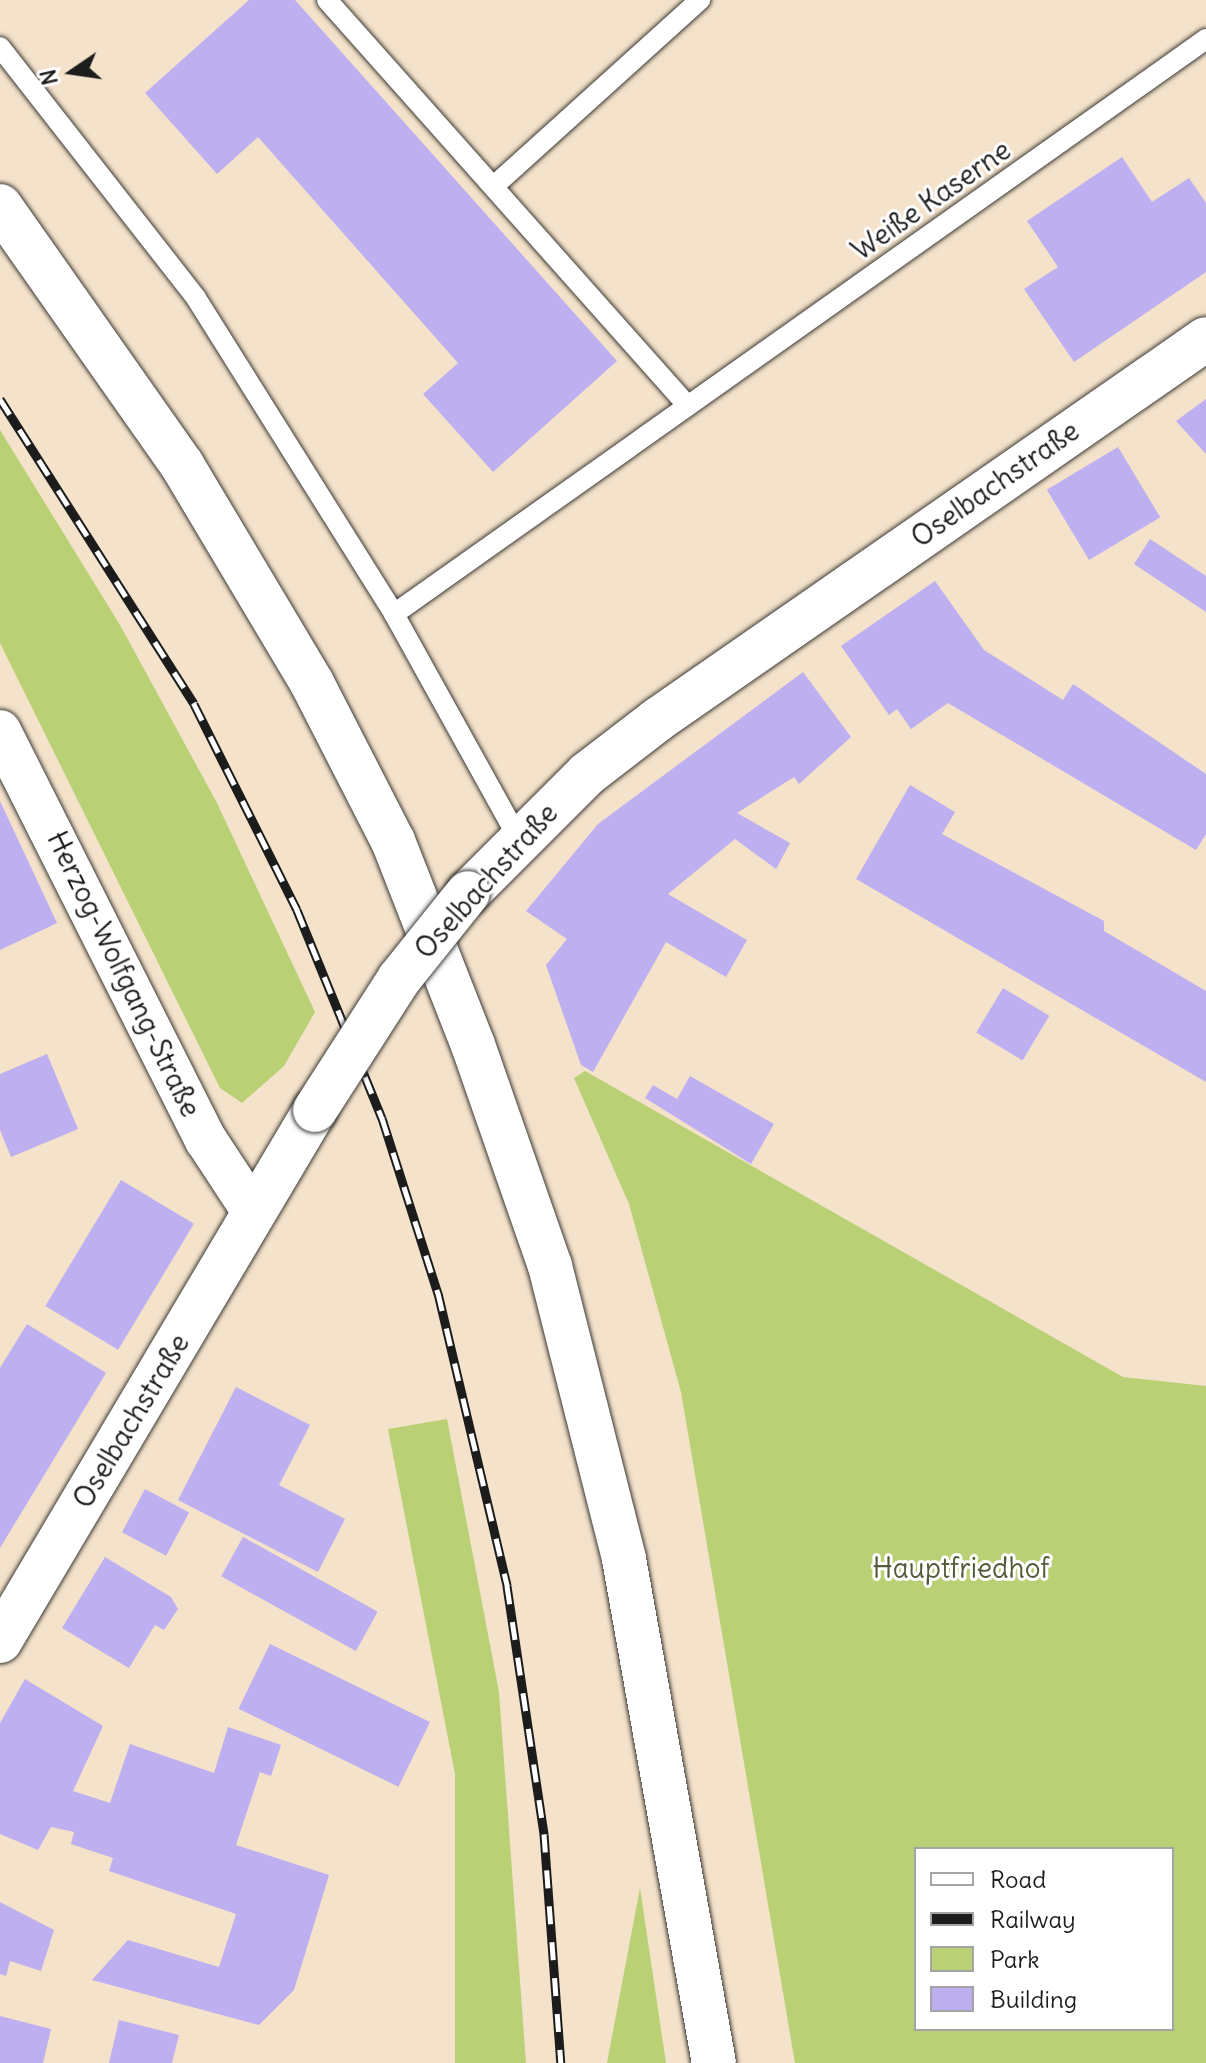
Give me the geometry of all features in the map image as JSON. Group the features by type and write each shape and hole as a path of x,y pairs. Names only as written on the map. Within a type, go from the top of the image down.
{"main road":[{"path":"0,206 182,465 312,683 393,841 473,1045 550,1266 624,1559 714,2063"},
{"name":"Oselbachstraße","path":"0,1641 315,1110 399,979 468,893 518,838 587,774 734,664 1206,339"}],"street":[{"name":"Herzog-Wolfgang-Straße","path":"0,731 206,1140 254,1213"}],"lane":[{"path":"327,0 688,406"},
{"path":"494,186 700,0"},
{"name":"Weiße Kaserne","path":"394,614 1206,39"},
{"path":"0,47 196,298 394,614 518,838"}],"green space":[{"path":"0,430 120,625 217,803 315,1012 284,1066 242,1103 220,1088 0,643"},
{"name":"Hauptfriedhof","path":"585,1071 1123,1377 1206,1386 1206,2063 795,2063 681,1392 629,1204 574,1078"},
{"path":"447,1419 499,1692 526,2063 455,2063 455,1774 388,1429"},
{"path":"640,1888 666,2063 607,2063"}],"building":[{"path":"249,0 295,0 617,361 493,472 423,394 458,363 258,137 217,174 145,93"},
{"path":"1122,157 1152,202 1189,178 1206,203 1206,272 1074,362 1024,289 1058,267 1027,221"},
{"path":"1206,399 1206,454 1176,421"},
{"path":"1118,447 1160,517 1089,560 1047,490"},
{"path":"1150,539 1206,576 1206,612 1134,564"},
{"path":"935,581 984,650 1063,700 1073,684 1206,774 1206,834 1196,850 948,703 911,729 897,709 889,715 841,646"},
{"path":"803,672 851,737 799,784 794,777 737,813 790,843 776,869 735,839 668,894 747,940 726,977 666,942 593,1072 581,1065 546,965 567,939 526,911 598,824"},
{"path":"910,785 955,812 942,834 1104,921 1104,931 1206,991 1206,1082 856,879"},
{"path":"0,801 57,923 0,950"},
{"path":"1003,988 1049,1016 1023,1060 976,1033"},
{"path":"47,1054 78,1129 11,1157 0,1130 0,1074"},
{"path":"690,1076 774,1124 751,1164 645,1098 653,1085 677,1099"},
{"path":"121,1180 194,1224 118,1350 45,1306"},
{"path":"27,1324 106,1373 0,1548 0,1368"},
{"path":"236,1387 310,1425 279,1485 345,1519 318,1572 178,1500"},
{"path":"145,1489 189,1512 166,1556 122,1532"},
{"path":"243,1537 378,1612 356,1651 221,1576"},
{"path":"105,1557 171,1597 178,1609 164,1630 155,1625 129,1668 62,1628"},
{"path":"270,1644 430,1722 398,1787 238,1709"},
{"path":"25,1679 103,1726 73,1791 110,1803 130,1744 214,1773 228,1727 281,1745 271,1776 260,1772 236,1845 329,1875 294,1990 259,2025 92,1980 128,1940 219,1967 236,1914 109,1871 113,1858 71,1844 74,1832 51,1827 38,1850 0,1834 0,1723"},
{"path":"0,1902 54,1930 41,1971 10,1961 6,1976 0,1974"},
{"path":"0,2016 51,2029 43,2063 0,2063"},
{"path":"119,2020 179,2035 172,2063 109,2063"}],"railway":[{"path":"0,399 194,704 297,910 382,1118 438,1293 507,1586 544,1834 561,2063"}]}
